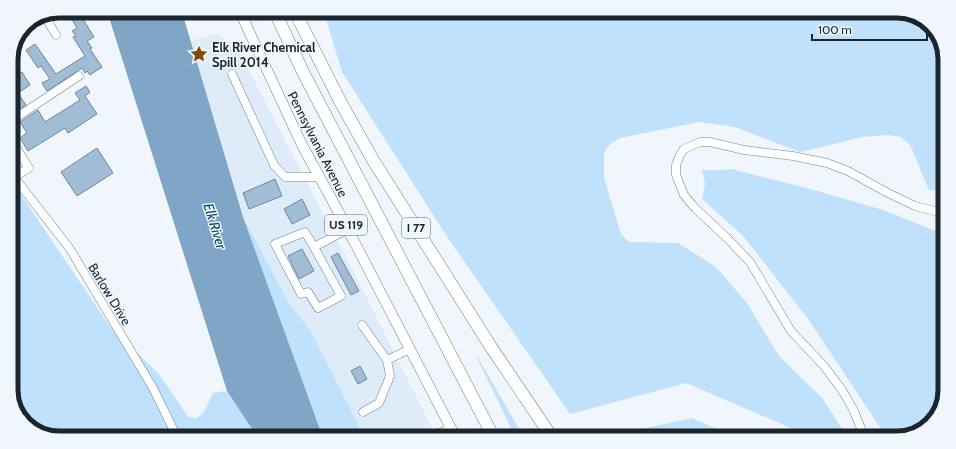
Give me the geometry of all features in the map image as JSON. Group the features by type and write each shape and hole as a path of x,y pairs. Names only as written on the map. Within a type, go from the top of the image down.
{"highway":[{"name":"I 77","path":"278,18 303,72 490,431"},
{"name":"I 77","path":"298,18 341,103 373,160 491,347 548,431"}],"main road":[{"name":"Pennsylvania Avenue","path":"243,18 299,138 452,431"}],"street":[{"path":"47,20 56,35"},
{"path":"232,74 274,165 285,177 320,177"},
{"path":"18,116 79,76"},
{"path":"862,431 853,409 842,390 824,366 791,331 750,262 695,208 684,195 676,175 676,165 684,149 700,142 710,142 744,150 793,156 828,163 848,171 915,206 938,212"},
{"path":"18,151 29,168 18,173"},
{"name":"Barlow Drive","path":"18,183 70,249 153,388 174,431"},
{"path":"314,247 348,229"},
{"path":"306,232 314,247 341,296 318,308 308,292 301,294 275,244 306,232"},
{"path":"362,326 387,360 390,376 379,403 363,412"},
{"path":"387,360 410,349"}],"shaded area":[{"path":"326,18 897,18 913,21 922,27 926,30 935,43 938,57 938,191 929,190 910,145 901,137 888,135 863,137 800,152 735,127 699,122 620,138 610,144 604,153 604,178 621,234 629,242 678,243 716,267 747,303 779,356 823,399 844,431 798,431 686,383 570,414 446,235 342,72"},
{"path":"218,33 239,51 367,298 434,431 361,431 311,331 289,303 243,217 191,41"},
{"path":"731,169 814,190 883,210 938,232 938,390 935,406 924,421 907,430 882,431 808,319 744,237 702,199 705,184 702,170"},
{"path":"18,190 111,328 159,374 188,417 197,418 204,412 213,393 227,391 253,431 59,431 43,428 32,421 22,408 18,392"},
{"path":"243,217 289,303 311,331 361,431 321,431"},
{"path":"475,354 520,431 513,431"},
{"path":"692,418 721,431 637,431"}],"water":[{"name":"Elk River","path":"109,18 184,18 243,217 321,431 253,431 227,391"}],"building":[{"path":"71,18 82,18 94,37 87,41 92,48 90,49 102,67 90,75 87,71 85,73 82,68 47,91 42,83 50,79 41,66 38,68 26,50 35,44 56,74 85,56 73,37 76,36 72,31 77,28"},
{"path":"22,72 30,85 18,93 18,75"},
{"path":"86,86 90,92 85,96 97,114 68,133 65,128 28,151 20,138 27,133 20,122 38,110 45,122 80,100 75,93"},
{"path":"18,93 26,105 18,110"},
{"path":"97,148 113,173 77,196 61,172"},
{"path":"275,179 282,196 249,209 243,193"},
{"path":"302,199 310,215 292,224 284,209"},
{"path":"302,249 314,271 299,279 288,256"},
{"path":"338,253 359,291 351,295 331,257"},
{"path":"360,366 367,379 358,384 351,371"}],"place":[{"name":"Elk River Chemical Spill 2014","path":"199,54"}]}
